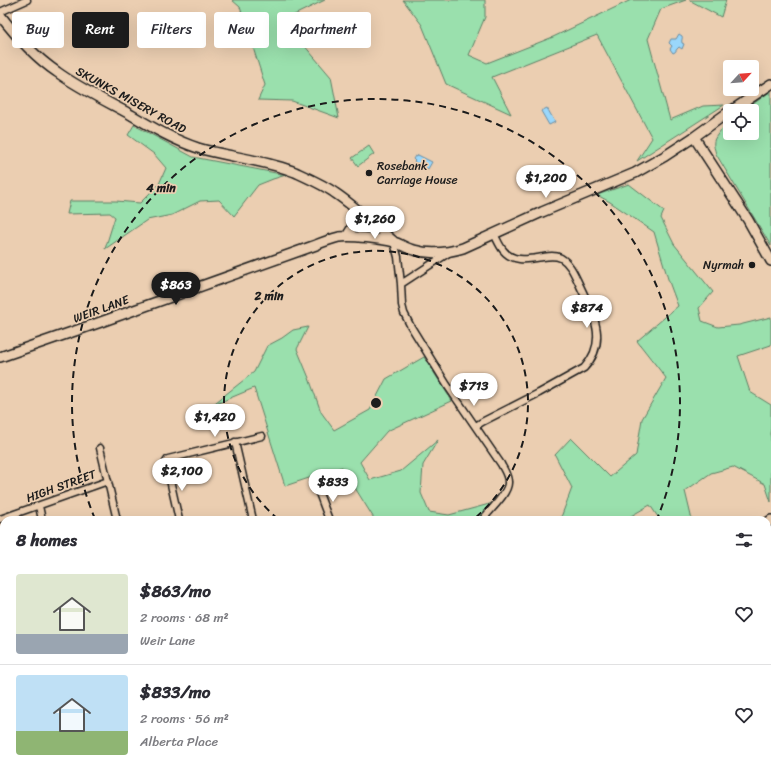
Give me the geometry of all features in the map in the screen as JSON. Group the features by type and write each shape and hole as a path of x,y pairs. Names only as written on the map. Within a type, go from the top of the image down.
{"main road":[{"name":"SKUNKS MISERY ROAD","path":"0,13 11,30 32,52 57,72 87,90 182,142 218,153 278,166 295,172 334,192 394,242"},
{"path":"741,104 771,84"},
{"path":"394,242 414,250 425,252 450,252 463,248 542,212 635,173 665,156 723,116"},
{"path":"694,137 748,220 771,260"},
{"path":"347,236 352,229 356,218 356,210"},
{"name":"WEIR LANE","path":"0,357 338,237 347,236 394,242"}],"street":[{"path":"0,13 27,0"},
{"path":"476,426 540,393 584,368 594,355 597,343 597,334 592,312 567,263 554,256 528,259 512,258 502,249 494,234"},
{"path":"394,242 398,257 402,305 408,322 508,476 506,492 485,516"},
{"path":"401,284 450,252"},
{"path":"178,516 166,462 168,459 171,457 262,436"},
{"path":"235,442 252,516"},
{"path":"100,448 116,516"},
{"name":"HIGH STREET","path":"9,516 108,480"},
{"path":"319,494 327,516"},
{"path":"39,506 41,516"}],"green space":[{"path":"232,0 325,0 300,12 277,12 277,48 306,48 331,77 339,118 292,101 258,100 265,85 253,48 269,48 269,12 242,12 240,7"},
{"path":"403,0 485,0 485,17 469,55 487,63 553,37 631,0 686,0 661,9 648,39 670,120 703,106 723,106 637,161 652,138 597,35 492,77 511,114 446,84 422,25"},
{"path":"689,0 726,0 721,17"},
{"path":"771,91 771,246 716,154 714,144 716,136 723,127 723,140 759,140 759,104 753,104"},
{"path":"134,125 193,157 286,175 258,185 234,216 219,200 200,201 172,215 147,220 105,249 115,217 110,213 67,214 70,201 116,201 140,203 159,184 166,168 154,154 128,135"},
{"path":"369,146 374,154 358,166 352,158"},
{"path":"629,184 664,211 661,218 674,244 713,292 699,308 702,321 718,327 739,325 771,317 771,345 738,356 750,392 771,405 771,502 765,484 733,467 711,473 685,491 691,516 657,516 650,505 631,516 562,516 572,488 555,455 571,438 610,477 636,455 642,419 666,378 637,341 678,306 654,232 610,202 597,195"},
{"path":"360,218 376,233 356,231"},
{"path":"308,327 297,349 321,412 334,430 370,410 386,379 424,357 452,401 387,431 360,462 370,480 401,471 438,440 423,465 421,493 429,512 449,515 493,503 482,516 373,516 342,467 285,486 254,388 211,406 254,372 267,346 293,330"}],"water":[{"path":"679,34 682,36 682,43 684,44 682,49 679,47 673,53 670,49 672,46 669,43 671,39 676,39"},
{"path":"547,108 555,122 549,125 541,111"},
{"path":"418,155 432,162 428,169 414,162 415,161 413,159"}],"place":[{"name":"Rosebank Carriage House","path":"369,173"},
{"name":"Nyrmah","path":"752,265"}]}
